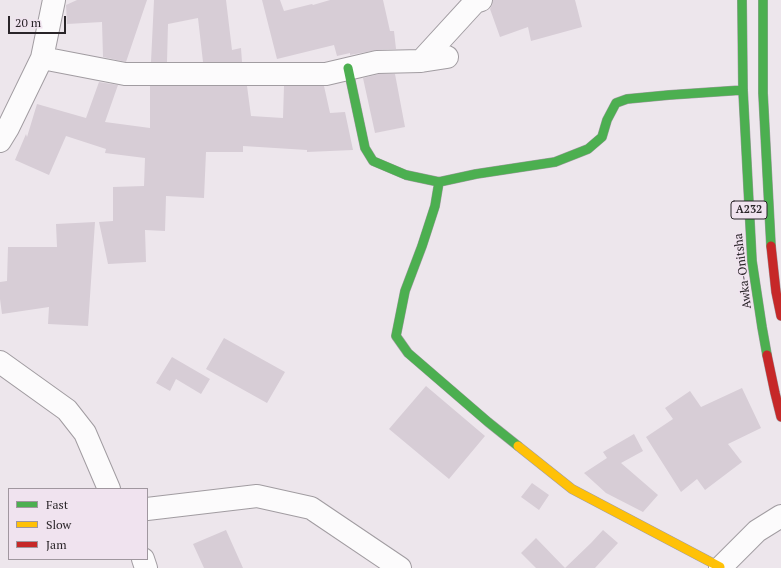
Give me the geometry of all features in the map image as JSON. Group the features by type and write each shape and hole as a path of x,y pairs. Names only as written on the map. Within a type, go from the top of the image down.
{"street":[{"path":"0,141 8,128 42,58 54,0"},
{"path":"421,61 475,2 481,0"},
{"name":"Awka-Onitsha","path":"742,0 743,90 752,262 762,327 781,416"},
{"name":"A232","path":"762,0 763,93 770,232 776,292 781,316"},
{"path":"42,58 125,74 326,74 377,62 421,61 447,57"},
{"path":"348,68 365,148 373,161 406,175 439,182 476,174 555,162 588,149 602,137 607,120 616,103 628,99 743,90"},
{"path":"439,182 435,206 405,291 396,336 408,353 488,422 572,489 720,568 756,531 781,516"},
{"path":"0,362 67,410 85,433 109,488"},
{"path":"148,509 257,496 311,508 400,568"}],"building":[{"path":"77,0 147,0 126,62 103,57 102,22 67,24 66,5"},
{"path":"154,0 226,0 232,50 241,48 242,62 203,62 198,18 168,24 167,62 151,62"},
{"path":"262,0 280,0 284,11 330,0 383,0 390,31 394,31 396,49 377,50 350,55 350,53 337,56 334,45 277,59"},
{"path":"493,0 575,0 582,27 531,41 528,27 500,37 490,9"},
{"path":"379,74 395,74 405,127 375,133 363,78"},
{"path":"99,82 118,85 105,122 150,128 150,86 247,86 251,116 283,118 284,86 324,86 330,113 345,112 353,150 307,152 307,150 243,146 243,152 206,152 204,198 166,196 165,231 145,230 146,262 108,264 99,222 113,221 113,187 144,186 145,158 105,153 106,149 66,136 49,175 15,160 26,134 27,137 37,104 86,118"},
{"path":"95,222 88,326 48,324 49,307 2,314 0,282 7,281 8,247 57,247 56,224"},
{"path":"224,338 285,372 267,403 206,369"},
{"path":"172,357 210,379 201,394 176,379 170,391 156,383"},
{"path":"426,386 485,436 449,479 389,429"},
{"path":"742,388 761,428 728,444 742,462 705,490 697,479 681,492 646,437 673,419 665,408 690,391 701,407"},
{"path":"634,434 643,451 621,463 658,495 643,512 606,493 584,473 607,458 603,452"},
{"path":"532,483 549,495 539,510 521,497"},
{"path":"226,530 243,568 204,568 193,544"},
{"path":"603,530 618,543 595,568 565,568"},
{"path":"536,538 565,568 536,568 521,553"}],"traffic: fast":[{"path":"742,0 743,90 752,261 767,355"},
{"path":"763,0 763,93 771,246"},
{"path":"348,68 365,148 373,161 406,175 439,182 476,174 555,162 588,149 602,137 607,120 616,103 627,99 743,90"},
{"path":"439,182 435,206 405,291 396,336 408,353 518,446"}],"traffic: slow":[{"path":"518,446 572,489 720,567"}],"traffic: jam":[{"path":"771,246 776,292 781,316"},
{"path":"767,355 781,417"}]}
